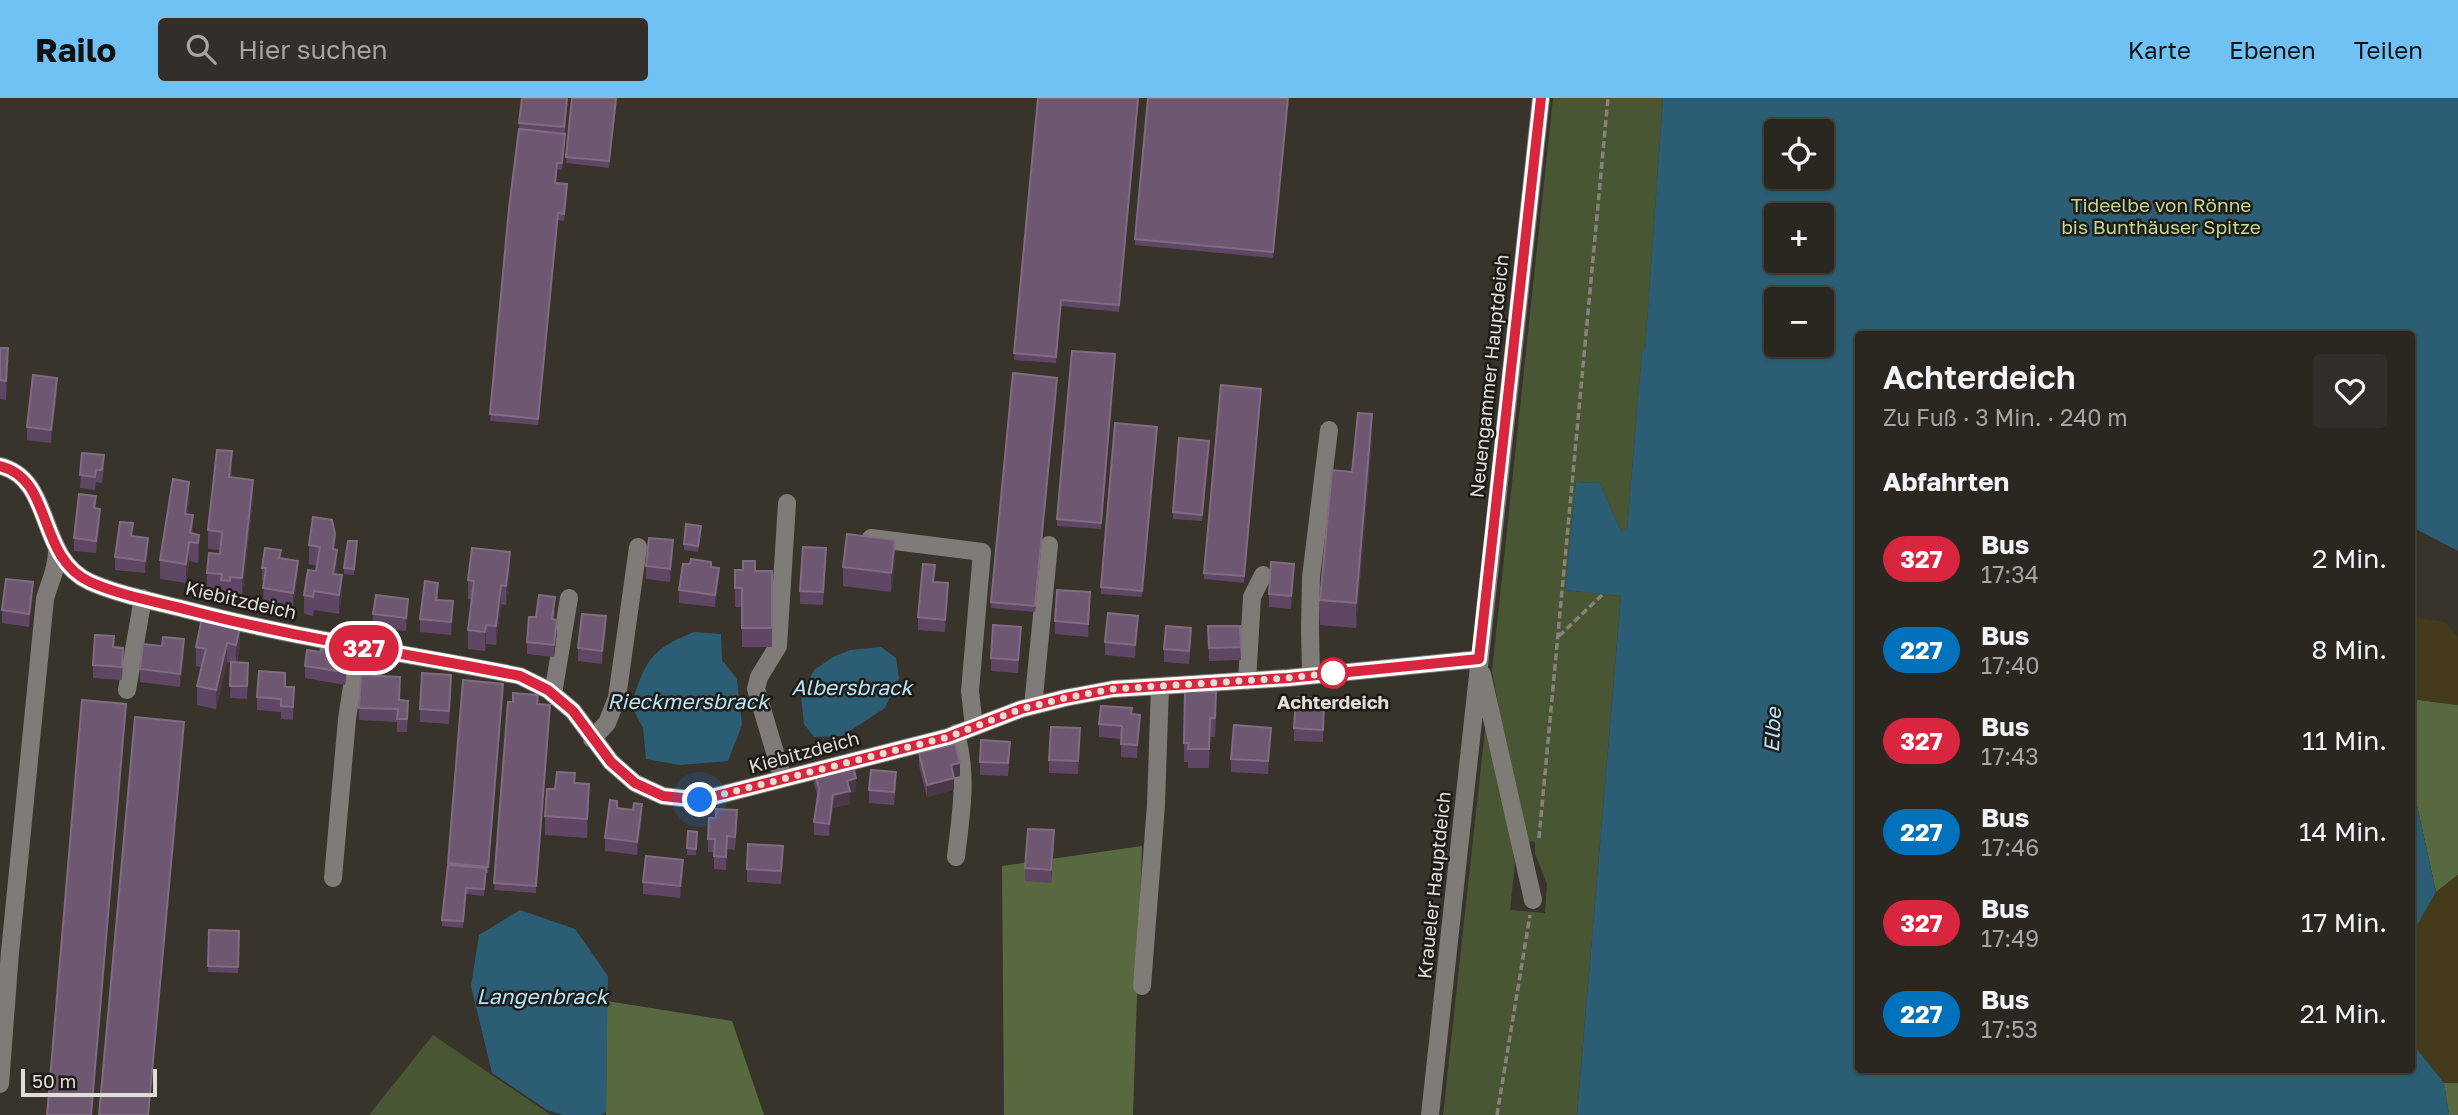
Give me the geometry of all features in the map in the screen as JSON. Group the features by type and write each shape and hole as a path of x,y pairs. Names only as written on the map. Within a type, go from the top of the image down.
{"street":[{"name":"Neuengammer Hauptdeich","path":"1479,660 1541,98"},
{"path":"1311,675 1311,577 1329,430"},
{"name":"Kiebitzdeich","path":"0,466 25,480 38,500 57,552 67,566 87,581 113,591 233,621 520,676 553,694 573,711 611,762 635,783 663,796 700,800 956,733 1032,706 1113,689 1247,681 1479,660"},
{"path":"783,779 756,689 759,677 778,646 787,503"},
{"path":"868,537 982,552 970,691 974,727"},
{"path":"1032,706 1049,545"},
{"path":"592,739 607,723 617,698 638,547"},
{"path":"0,1084 12,924 46,599 49,584 56,572 57,552"},
{"path":"1247,681 1252,597 1263,575"},
{"path":"127,690 143,598"},
{"path":"553,694 569,598"},
{"path":"333,878 347,719 358,647"},
{"path":"1479,660 1533,900"},
{"name":"Kraueler Hauptdeich","path":"1430,1115 1479,660"},
{"path":"1142,986 1156,805 1160,686"},
{"path":"956,733 963,759 964,779 956,857"}],"path":[{"path":"1538,844 1608,98"},
{"path":"1558,637 1603,594"},
{"path":"1497,1115 1533,900"}],"green space":[{"path":"1553,98 1663,98 1645,351 1642,352 1627,531 1622,531 1619,527 1600,483 1576,482 1565,590 1621,596 1577,1115 1443,1115 1487,711 1515,863 1510,910 1545,913 1547,884 1535,854 1535,842 1530,841 1527,861 1492,671"},
{"path":"2415,699 2458,705 2458,875 2436,892 2415,797"},
{"path":"1142,846 1133,1115 1004,1115 1002,866"},
{"path":"607,1001 732,1021 764,1115 606,1115"},
{"path":"433,1035 551,1115 369,1115"},
{"path":"2444,1083 2458,1083 2458,1115 2449,1115"}],"sand":[{"path":"2415,617 2445,622 2458,637 2458,705 2415,699"},
{"path":"2415,797 2436,892 2458,875 2458,1083 2444,1083 2415,1047"}],"water":[{"name":"Elbe","path":"1663,98 2458,98 2458,551 2415,529 2415,331 1855,331 1855,1073 2415,1073 2415,1047 2444,1083 2449,1115 1577,1115 1621,596 1565,590 1576,482 1600,483 1619,527 1622,531 1627,530 1642,351 1645,350"},
{"name":"Rieckmersbrack","path":"694,632 721,634 722,660 737,679 742,725 728,761 680,765 646,759 643,728 631,705 645,667 658,651"},
{"name":"Albersbrack","path":"881,647 896,658 899,678 885,708 842,736 814,737 804,724 801,696 814,670 833,657 850,650"},
{"path":"2415,797 2436,892 2415,929"},
{"name":"Langenbrack","path":"520,910 575,929 608,976 606,1112 601,1115 563,1115 547,1110 492,1073 471,986 479,935"}],"building":[{"path":"522,98 567,98 564,127 519,123"},
{"path":"572,98 616,98 609,161 566,157"},
{"path":"1038,98 1138,98 1119,305 1061,300 1056,357 1014,353"},
{"path":"1148,98 1288,98 1273,252 1135,239"},
{"path":"519,129 565,134 562,163 557,163 555,183 567,184 564,214 558,213 538,419 490,414"},
{"path":"0,348 8,348 6,381 0,380"},
{"path":"1072,351 1115,354 1101,523 1057,519"},
{"path":"1013,373 1057,378 1035,606 991,602"},
{"path":"33,375 57,378 51,430 27,427"},
{"path":"1221,385 1261,389 1244,576 1204,573"},
{"path":"1358,413 1372,414 1356,603 1320,600 1332,470 1352,472"},
{"path":"1115,423 1157,427 1142,591 1101,587"},
{"path":"1179,438 1209,441 1202,515 1173,512"},
{"path":"217,450 232,451 229,477 253,480 242,578 230,577 230,581 221,580 222,574 207,573 209,553 220,554 222,532 208,530"},
{"path":"82,453 104,455 102,470 96,470 95,477 80,475"},
{"path":"173,479 189,482 185,514 193,515 190,533 199,535 198,543 189,542 186,564 160,560"},
{"path":"79,494 96,496 94,508 100,509 96,541 74,538"},
{"path":"313,517 332,520 335,534 333,549 337,550 333,574 342,575 339,595 314,591 313,597 304,595 308,570 316,571 320,547 309,545"},
{"path":"120,522 133,523 131,536 148,538 145,561 115,557"},
{"path":"686,524 701,526 698,546 684,544"},
{"path":"847,534 895,540 891,573 843,567"},
{"path":"649,538 673,540 670,569 646,566"},
{"path":"348,541 357,541 354,569 344,568"},
{"path":"803,547 826,548 823,592 800,591"},
{"path":"265,548 281,550 279,558 298,561 293,593 263,588"},
{"path":"472,548 510,552 506,586 501,585 496,626 486,625 485,632 468,630 474,581 468,580"},
{"path":"691,559 711,562 711,567 719,568 715,595 679,590 683,564 690,564"},
{"path":"743,561 755,561 755,571 772,571 772,628 742,628 742,588 735,588 735,570 743,570"},
{"path":"1271,562 1294,564 1291,596 1269,594"},
{"path":"923,564 935,565 933,582 948,583 945,620 918,617"},
{"path":"6,579 33,582 29,614 2,610"},
{"path":"425,581 438,583 436,600 453,601 451,622 420,619"},
{"path":"1057,590 1090,592 1088,624 1055,621"},
{"path":"376,595 408,599 406,618 373,614"},
{"path":"539,595 555,597 552,619 557,620 554,645 527,642 529,617 536,617"},
{"path":"1108,613 1138,616 1135,645 1105,642"},
{"path":"582,614 606,616 602,651 578,648"},
{"path":"202,618 240,627 236,645 227,643 216,690 197,686 206,649 196,647"},
{"path":"993,625 1021,627 1018,660 991,658"},
{"path":"1166,626 1191,628 1189,651 1164,649"},
{"path":"1208,626 1240,626 1241,647 1209,648"},
{"path":"95,635 114,636 113,647 123,648 122,667 93,665"},
{"path":"163,637 184,639 180,674 140,669 143,644 162,646"},
{"path":"321,649 347,653 345,672 305,666 307,650 320,652"},
{"path":"231,662 248,663 247,686 230,686"},
{"path":"259,671 285,673 285,687 294,687 293,707 281,706 281,699 257,697"},
{"path":"422,673 451,675 449,711 420,709"},
{"path":"361,675 400,677 399,700 408,701 407,719 397,719 398,709 359,708"},
{"path":"463,680 503,684 488,867 448,863"},
{"path":"1185,691 1216,692 1215,718 1210,718 1209,749 1188,749 1189,743 1184,743"},
{"path":"513,693 538,695 537,704 550,705 536,886 494,883 508,702 513,702"},
{"path":"1296,697 1324,698 1323,730 1294,728"},
{"path":"82,700 126,704 91,1115 47,1115"},
{"path":"1101,706 1132,708 1131,714 1140,715 1137,745 1121,744 1122,726 1099,724"},
{"path":"135,717 184,722 148,1115 99,1115"},
{"path":"1234,725 1271,728 1268,761 1231,759"},
{"path":"1051,727 1080,728 1078,761 1049,760"},
{"path":"981,740 1010,742 1008,763 980,762"},
{"path":"955,744 960,763 951,765 954,778 927,785 919,753"},
{"path":"852,762 856,778 847,781 850,791 833,795 829,824 814,822 819,789 814,771"},
{"path":"871,770 896,772 894,792 869,790"},
{"path":"557,772 575,773 574,783 589,784 587,819 545,816 547,789 555,789"},
{"path":"610,800 617,801 617,808 633,810 634,803 642,804 637,842 605,838"},
{"path":"716,809 737,810 735,837 727,836 726,857 714,856 715,839 708,839 709,818 716,818"},
{"path":"1028,829 1054,830 1051,870 1025,868"},
{"path":"688,831 697,832 696,849 687,848"},
{"path":"748,844 783,846 781,871 747,869"},
{"path":"646,856 683,860 680,886 643,882"},
{"path":"448,865 486,868 484,889 466,888 463,921 442,920"},
{"path":"209,930 239,931 238,967 208,966"}],"bus line":[{"name":"327","path":"0,466 25,480 38,500 57,552 67,566 87,581 113,591 233,621 520,676 548,690 573,711 611,762 635,783 663,796 700,800 740,791 948,737 1021,709 1113,689 1288,678 1479,659 1541,98"}],"place":[{"name":"Achterdeich","path":"1333,673"}],"route":[{"path":"700,800 948,737 1021,709 1065,698 1113,689 1333,673"}],"park label":[{"name":"Tideelbe von Rönne bis Bunthäuser Spitze","path":"2161,216"}]}
